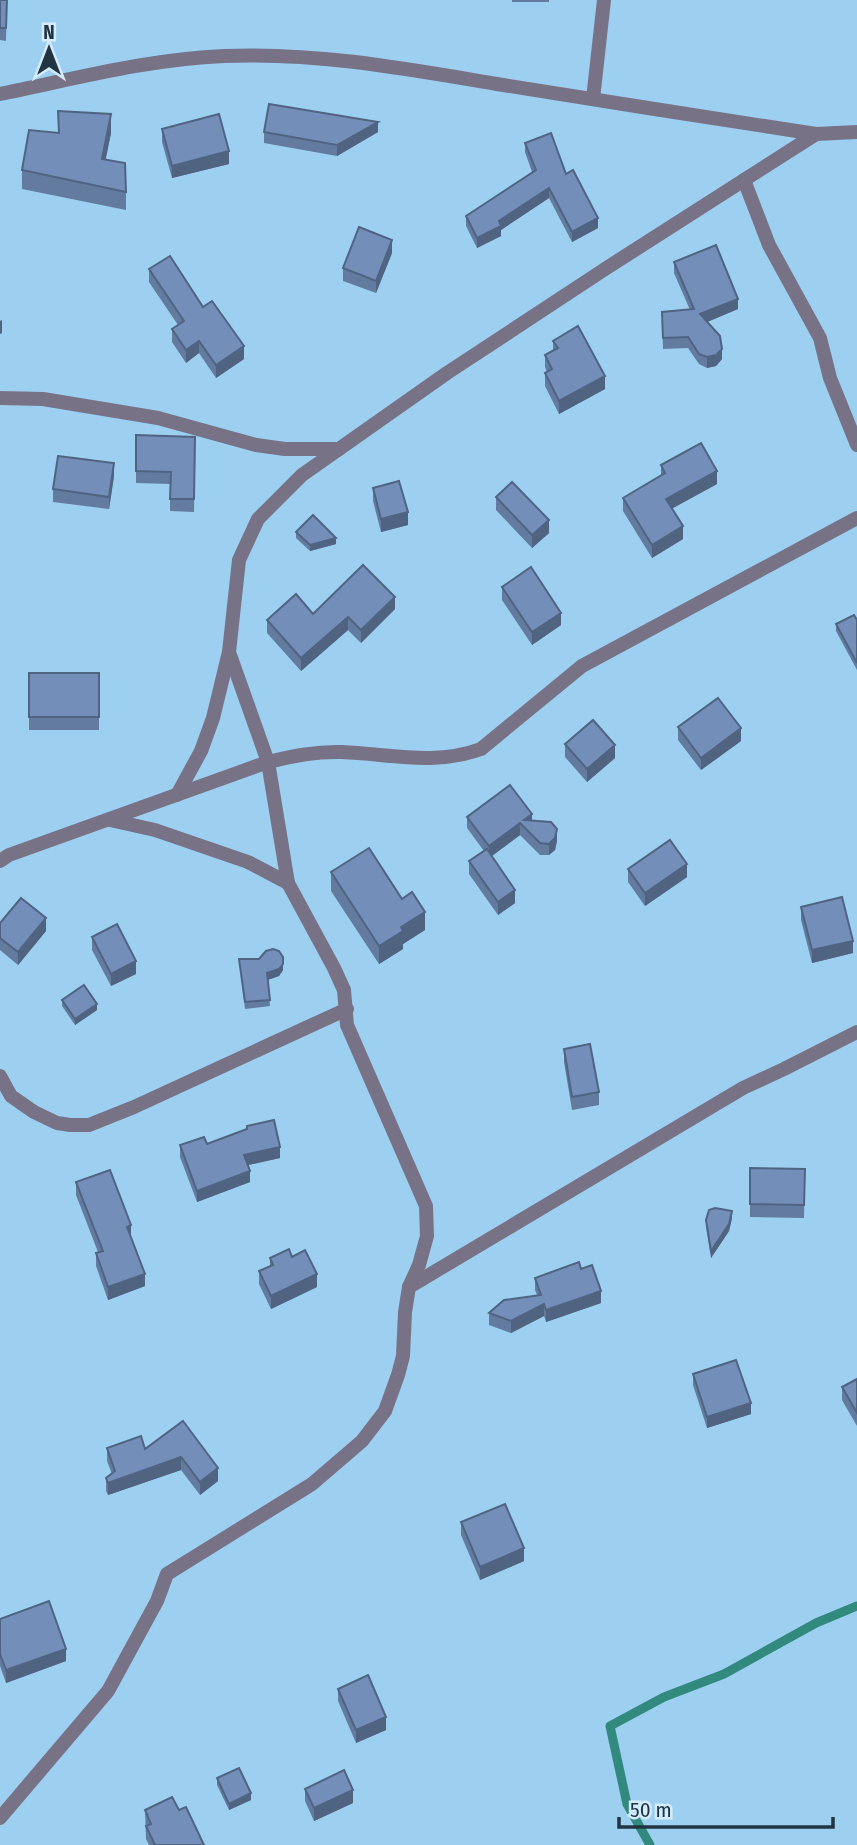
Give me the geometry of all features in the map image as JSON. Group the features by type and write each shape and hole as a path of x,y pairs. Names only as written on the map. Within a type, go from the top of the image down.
{"street":[{"path":"593,99 604,0"},
{"path":"0,94 183,58 317,58 396,66 816,134 857,132"},
{"path":"177,795 201,751 213,718 229,652 239,560 258,519 302,475 447,373 816,134"},
{"path":"744,180 769,245 820,338 830,378 857,444"},
{"path":"0,398 43,399 158,418 256,445 285,449 339,449"},
{"path":"0,861 9,855 268,762 296,755 340,752 445,758 481,749 582,666 857,518"},
{"path":"0,1818 108,1691 157,1601 167,1574 312,1484 362,1441 385,1411 403,1356 405,1312 410,1287 427,1236 426,1206 347,1025 344,990 288,883 268,762 229,652"},
{"path":"109,820 155,830 248,862 288,883"},
{"path":"0,1076 11,1096 34,1112 57,1123 89,1125 134,1107 346,1009"},
{"path":"410,1287 743,1088 857,1032"}],"building":[{"path":"0,0 7,0 6,28 0,28"},
{"path":"269,104 378,122 337,145 264,132"},
{"path":"58,111 111,114 102,159 125,163 126,192 22,170 29,130 59,133"},
{"path":"219,114 229,151 172,166 162,129"},
{"path":"551,133 566,174 573,170 598,218 572,232 549,188 499,221 501,226 477,238 466,216 536,170 525,143"},
{"path":"359,227 392,240 376,281 343,268"},
{"path":"716,245 738,299 700,314 720,336 722,349 716,355 707,357 699,354 688,337 663,338 662,312 694,309 674,262"},
{"path":"170,256 203,307 212,301 244,346 216,365 199,341 186,350 172,329 184,321 149,269"},
{"path":"578,326 605,376 559,401 545,373 552,369 545,355 558,348 553,341"},
{"path":"136,435 195,437 194,499 170,499 171,472 136,471"},
{"path":"701,443 717,471 666,499 683,526 652,545 623,498 665,473 661,465"},
{"path":"58,456 114,463 109,497 53,489"},
{"path":"399,481 408,512 381,519 373,488"},
{"path":"512,482 549,520 532,535 496,497"},
{"path":"313,515 336,538 310,545 296,532"},
{"path":"363,565 395,597 361,630 348,617 301,658 267,620 296,594 313,614"},
{"path":"531,567 561,613 532,632 502,587"},
{"path":"854,615 857,620 857,663 836,624"},
{"path":"29,673 99,673 99,717 29,717"},
{"path":"718,698 741,728 701,758 678,727"},
{"path":"593,720 615,745 587,769 565,744"},
{"path":"510,785 532,814 524,820 551,822 557,829 555,838 549,844 540,843 520,823 489,846 467,817"},
{"path":"670,840 687,864 645,893 628,869"},
{"path":"369,848 402,899 412,892 425,912 401,927 403,931 379,946 331,872"},
{"path":"487,849 515,890 498,902 469,861"},
{"path":"842,897 853,941 812,950 801,907"},
{"path":"21,898 46,918 18,952 0,938 0,923"},
{"path":"117,924 136,961 111,974 92,937"},
{"path":"266,951 279,951 283,957 283,964 279,969 267,973 270,1000 245,1002 239,959 259,959"},
{"path":"84,985 97,1004 75,1019 62,1000"},
{"path":"590,1044 599,1092 572,1097 564,1049"},
{"path":"274,1120 280,1147 244,1155 250,1171 197,1191 180,1145 204,1137 207,1144 247,1129 247,1126"},
{"path":"750,1168 805,1169 804,1205 750,1204"},
{"path":"110,1170 131,1225 127,1227 145,1274 108,1287 96,1253 103,1251 76,1182"},
{"path":"715,1208 732,1211 729,1224 711,1251 706,1220 709,1210"},
{"path":"289,1249 292,1257 305,1250 317,1274 271,1296 259,1271 273,1265 270,1258"},
{"path":"579,1262 581,1269 592,1265 601,1291 546,1310 544,1304 511,1321 489,1313 504,1300 541,1295 535,1278"},
{"path":"736,1360 751,1403 707,1417 693,1374"},
{"path":"857,1379 857,1413 842,1387"},
{"path":"183,1421 218,1468 200,1482 181,1457 108,1483 106,1478 115,1471 107,1448 141,1436 145,1449"},
{"path":"505,1504 524,1548 480,1567 461,1522"},
{"path":"49,1601 66,1649 6,1670 0,1654 0,1619"},
{"path":"368,1675 386,1717 356,1730 338,1689"},
{"path":"239,1768 251,1793 229,1804 217,1778"},
{"path":"344,1770 353,1790 314,1808 305,1789"},
{"path":"172,1797 179,1810 186,1807 204,1845 155,1845 146,1826 151,1824 145,1810"}],"waterway":[{"path":"650,1845 627,1804 610,1726 664,1697 724,1674 816,1623 857,1606"}]}
